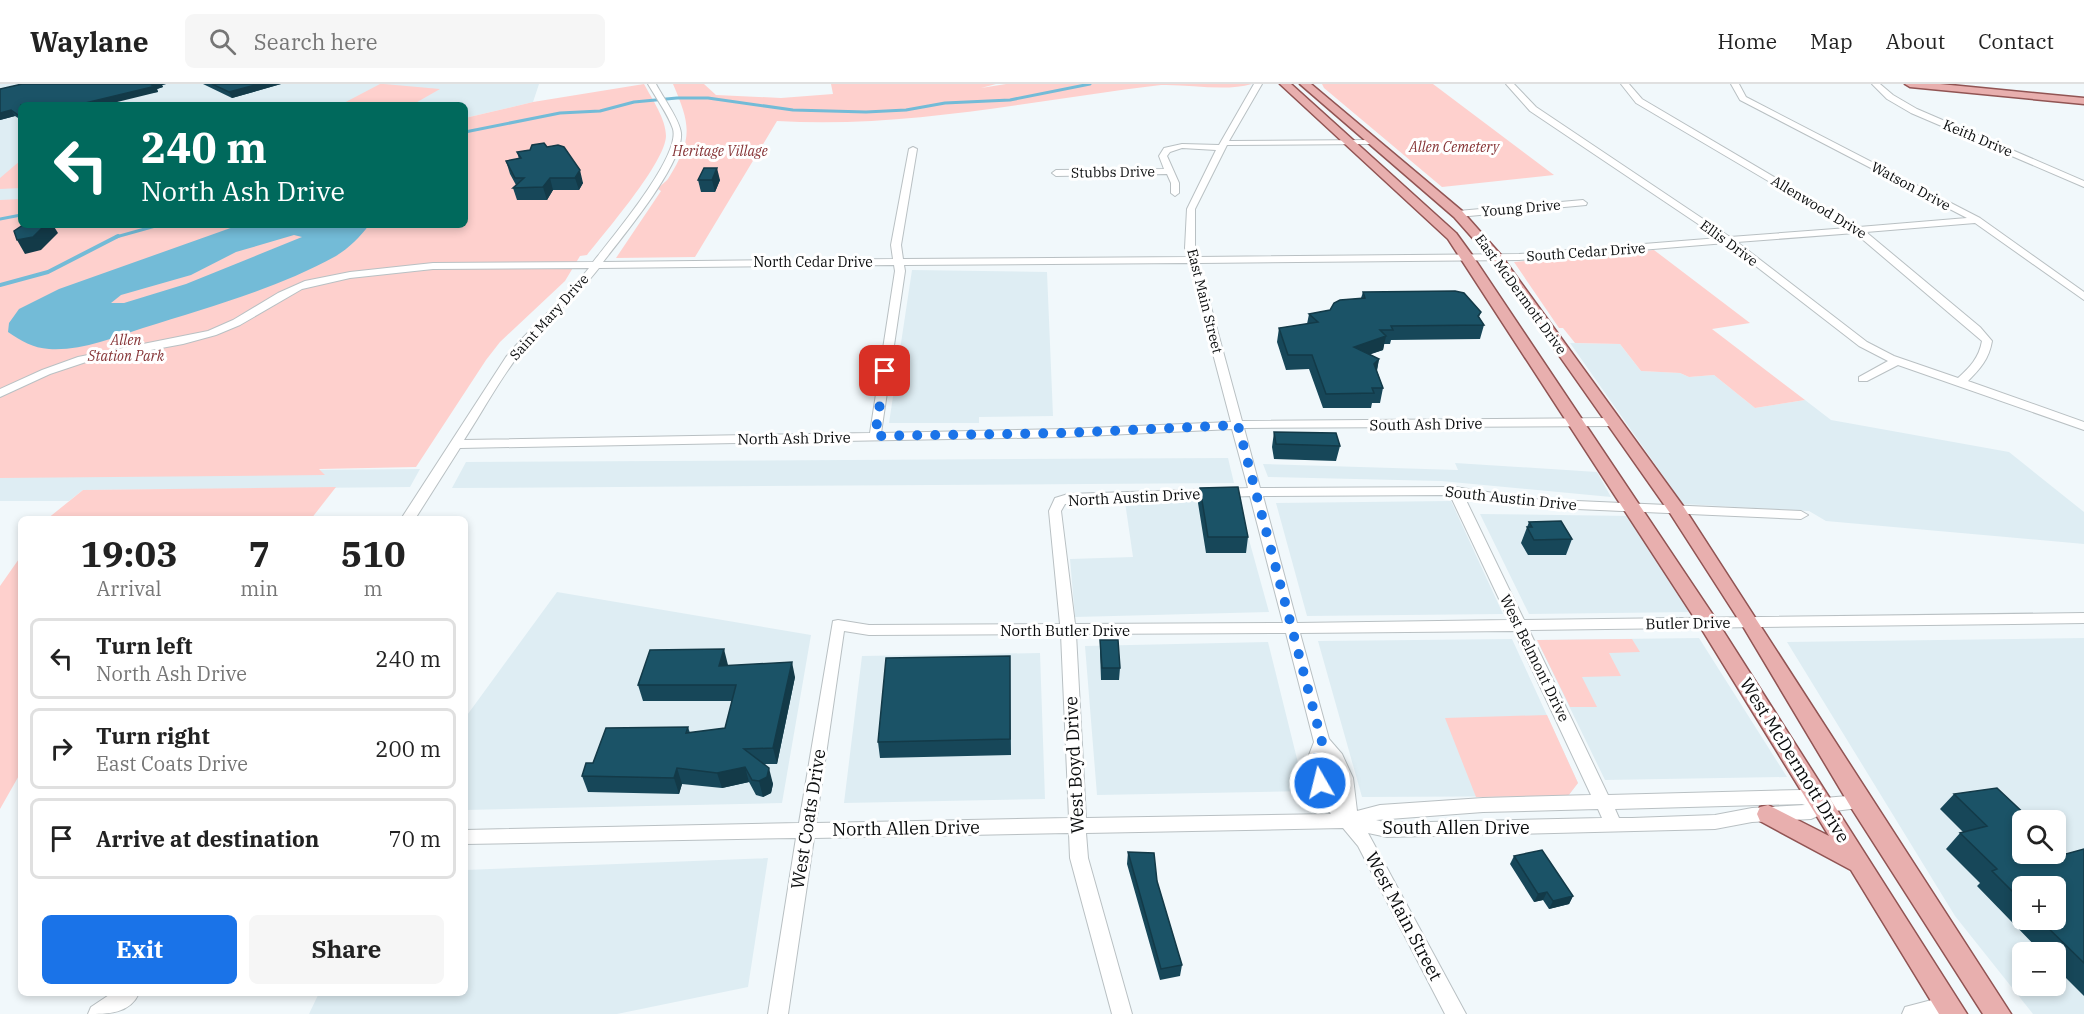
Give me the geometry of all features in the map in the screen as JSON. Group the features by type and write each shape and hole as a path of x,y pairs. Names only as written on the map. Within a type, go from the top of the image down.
{"main road":[{"name":"East McDermott Drive","path":"1285,84 1452,236 1634,508"},
{"name":"East McDermott Drive","path":"1305,84 1458,214 1496,257 1677,510"},
{"path":"1910,84 2084,101"},
{"path":"1977,84 2084,94"},
{"name":"West McDermott Drive","path":"1634,508 1824,805 1950,1010"},
{"name":"West McDermott Drive","path":"1677,510 1751,623 1860,802 1998,1014"},
{"path":"1768,814 1830,845 1861,865"}],"street":[{"name":"Saint Mary Drive","path":"410,516 510,359 528,337 579,287 643,204 676,146 677,130 652,84"},
{"name":"East Main Street","path":"1238,425 1193,260 1189,233 1191,209 1258,84"},
{"name":"Ellis Drive","path":"1510,84 1533,109 1728,240 1863,344 1897,361 1960,383"},
{"name":"Allenwood Drive","path":"1625,84 1639,101 1858,230 1985,337 1985,353 1960,383"},
{"name":"Watson Drive","path":"1734,84 1743,98 1977,220 2084,297"},
{"name":"Keith Drive","path":"1876,84 1890,97 1914,111 2084,184"},
{"path":"1175,193 1170,171 1163,156 1167,150 1182,146 1372,142"},
{"path":"875,436 900,271 896,245 913,149"},
{"name":"Stubbs Drive","path":"1056,173 1170,171"},
{"name":"Young Drive","path":"1458,214 1584,203"},
{"name":"South Cedar Drive","path":"1193,260 1496,257 1977,220"},
{"name":"North Cedar Drive","path":"0,394 45,372 77,361 182,342 216,332 236,324 298,287 350,275 433,266 1193,260"},
{"path":"1863,379 1897,361"},
{"path":"1960,383 2084,426"},
{"name":"South Ash Drive","path":"1238,425 1613,422"},
{"name":"North Ash Drive","path":"457,444 1065,433 1238,425"},
{"name":"West Main Street","path":"1238,425 1322,742 1332,751 1338,762 1351,798 1348,821"},
{"name":"South Austin Drive","path":"1256,492 1455,491 1532,502 1801,515"},
{"name":"West Belmont Drive","path":"1455,491 1614,825"},
{"name":"North Austin Drive","path":"1055,511 1060,501 1068,498 1256,492"},
{"name":"West Boyd Drive","path":"1055,511 1068,630 1079,858 1122,1014"},
{"name":"Butler Drive","path":"1292,628 2082,620"},
{"name":"North Butler Drive","path":"838,625 869,630 1292,628"},
{"name":"West Coats Drive","path":"778,1014 838,625"},
{"name":"West Main Street","path":"1322,742 1315,760 1320,783 1328,798 1365,841 1456,1014"},
{"name":"South Allen Drive","path":"1348,821 1392,811 1603,802 1802,797 1824,805"},
{"name":"South Allen Drive","path":"1348,821 1388,830 1715,822 1768,814 1811,812 1824,805 1860,802"},
{"name":"North Allen Drive","path":"468,837 1348,821"},
{"path":"98,1014 125,996"},
{"path":"1912,1014 1950,1010"}],"shaded area":[{"path":"0,84 539,84 533,102 468,117 468,102 18,102 18,226 0,229"},
{"path":"912,270 1047,272 1053,416 979,417 979,423 889,423"},
{"path":"1570,343 1620,344 1641,371 1680,373 1689,377 1714,375 1755,408 1805,400 1831,420 2009,452 2084,512 2084,544 1826,521 1809,511 1683,504"},
{"path":"1228,458 1234,483 452,488 466,462"},
{"path":"1455,463 1597,472 1611,497 1441,481 1268,477 1263,464 1458,470"},
{"path":"420,469 410,487 83,490 69,501 0,501 0,473"},
{"path":"1238,500 1269,612 1075,617 1070,559 1133,557 1125,502"},
{"path":"1451,501 1503,614 1307,616 1276,503"},
{"path":"1480,514 1631,516 1693,612 1529,614"},
{"path":"557,592 811,635 782,803 468,810 468,714"},
{"path":"1699,638 1787,777 1605,780 1537,640"},
{"path":"2084,638 2084,1014 2033,1014 2019,996 2066,996 2066,942 2012,942 2012,988 1955,916 1787,642"},
{"path":"1512,639 1578,783 1568,796 1362,797 1318,641"},
{"path":"1268,642 1305,791 1097,795 1085,646"},
{"path":"1040,653 1045,799 844,803 862,656"},
{"path":"768,858 748,987 617,1014 309,1014 318,996 468,996 468,870"}],"green space":[{"path":"380,84 440,89 417,102 346,102"},
{"name":"Allen Station Park","path":"644,84 664,123 666,136 663,148 656,163 633,197 587,255 580,256 565,281 500,342 486,360 416,467 319,469 325,475 0,478 0,200 18,199 18,228 468,228 468,117 533,102"},
{"name":"Heritage Village","path":"673,84 704,84 716,95 781,98 833,94 831,84 996,84 981,88 1006,84 1252,84 1219,88 1161,85 970,112 874,121 777,121 695,257 616,258 661,191 658,189 668,179 682,153 687,132 686,122"},
{"name":"Allen Cemetery","path":"1322,84 1433,84 1554,175 1442,187"},
{"path":"18,163 18,188 0,189 0,178"},
{"path":"1654,250 1750,323 1712,329 1805,400 1755,408 1714,375 1689,377 1680,373 1641,371 1620,344 1575,343 1563,328 1559,328 1514,262"},
{"path":"336,487 313,516 51,516 83,490"},
{"path":"18,560 18,777 0,809 0,586"},
{"path":"1632,639 1640,652 1609,653 1621,676 1582,677 1597,707 1570,707 1537,640"},
{"path":"1547,715 1578,783 1568,796 1476,797 1445,718"}],"water":[{"path":"231,228 367,228 341,253 290,278 241,297 85,346 49,349 18,338 8,332 9,323 19,309 59,289","holes":["294,235 302,237 186,284 124,303 111,303 121,295 191,275 236,252"]}],"building":[{"path":"22,84 153,84 156,86 89,102 18,102 18,115 11,110 0,113 0,89"},
{"path":"212,84 259,84 229,92"},
{"path":"544,143 547,147 558,145 564,147 580,170 575,178 550,178 543,187 513,188 524,178 515,178 506,161 521,158 517,152 530,150 532,145"},
{"path":"704,168 717,168 712,180 698,180"},
{"path":"18,228 42,228 33,237 17,240 14,231"},
{"path":"1455,291 1464,293 1481,312 1478,316 1484,325 1391,326 1393,330 1380,330 1386,336 1354,347 1379,359 1374,364 1383,388 1372,388 1374,393 1326,394 1312,355 1288,355 1279,328 1318,322 1309,314 1330,310 1334,303 1340,300 1365,298 1363,292"},
{"path":"1274,432 1336,433 1340,446 1276,444"},
{"path":"1238,487 1248,537 1208,537 1200,488"},
{"path":"1561,521 1572,539 1534,540 1527,527 1532,527 1529,522"},
{"path":"1100,640 1118,640 1120,668 1102,668"},
{"path":"724,649 719,666 792,662 773,748 744,749 769,768 767,777 759,781 752,780 745,767 717,773 677,768 674,778 582,776 586,763 593,763 606,728 688,727 686,733 725,728 736,685 638,685 650,650"},
{"path":"1010,656 1010,739 878,742 886,658"},
{"path":"1997,788 2020,810 2012,810 2012,864 2066,864 2066,854 2084,849 2084,963 2066,945 2066,942 2063,942 2050,930 2066,930 2066,876 2012,876 2012,891 1992,871 1997,869 1960,833 1987,826 1954,794"},
{"path":"1542,850 1573,896 1553,901 1547,892 1538,894 1514,856"},
{"path":"1128,852 1154,853 1157,881 1182,965 1161,969"}],"waterway":[{"path":"468,131 560,113 600,111 634,102 677,98 708,98 793,110 866,112 906,110 945,103 1010,100 1090,84"},
{"path":"0,219 18,216"},
{"path":"116,237 148,228"},
{"path":"0,285 48,272 116,237"}],"route":[{"path":"885,371 875,436 1004,432 1065,433 1238,425 1322,742 1316,751 1315,760 1320,783"}]}
